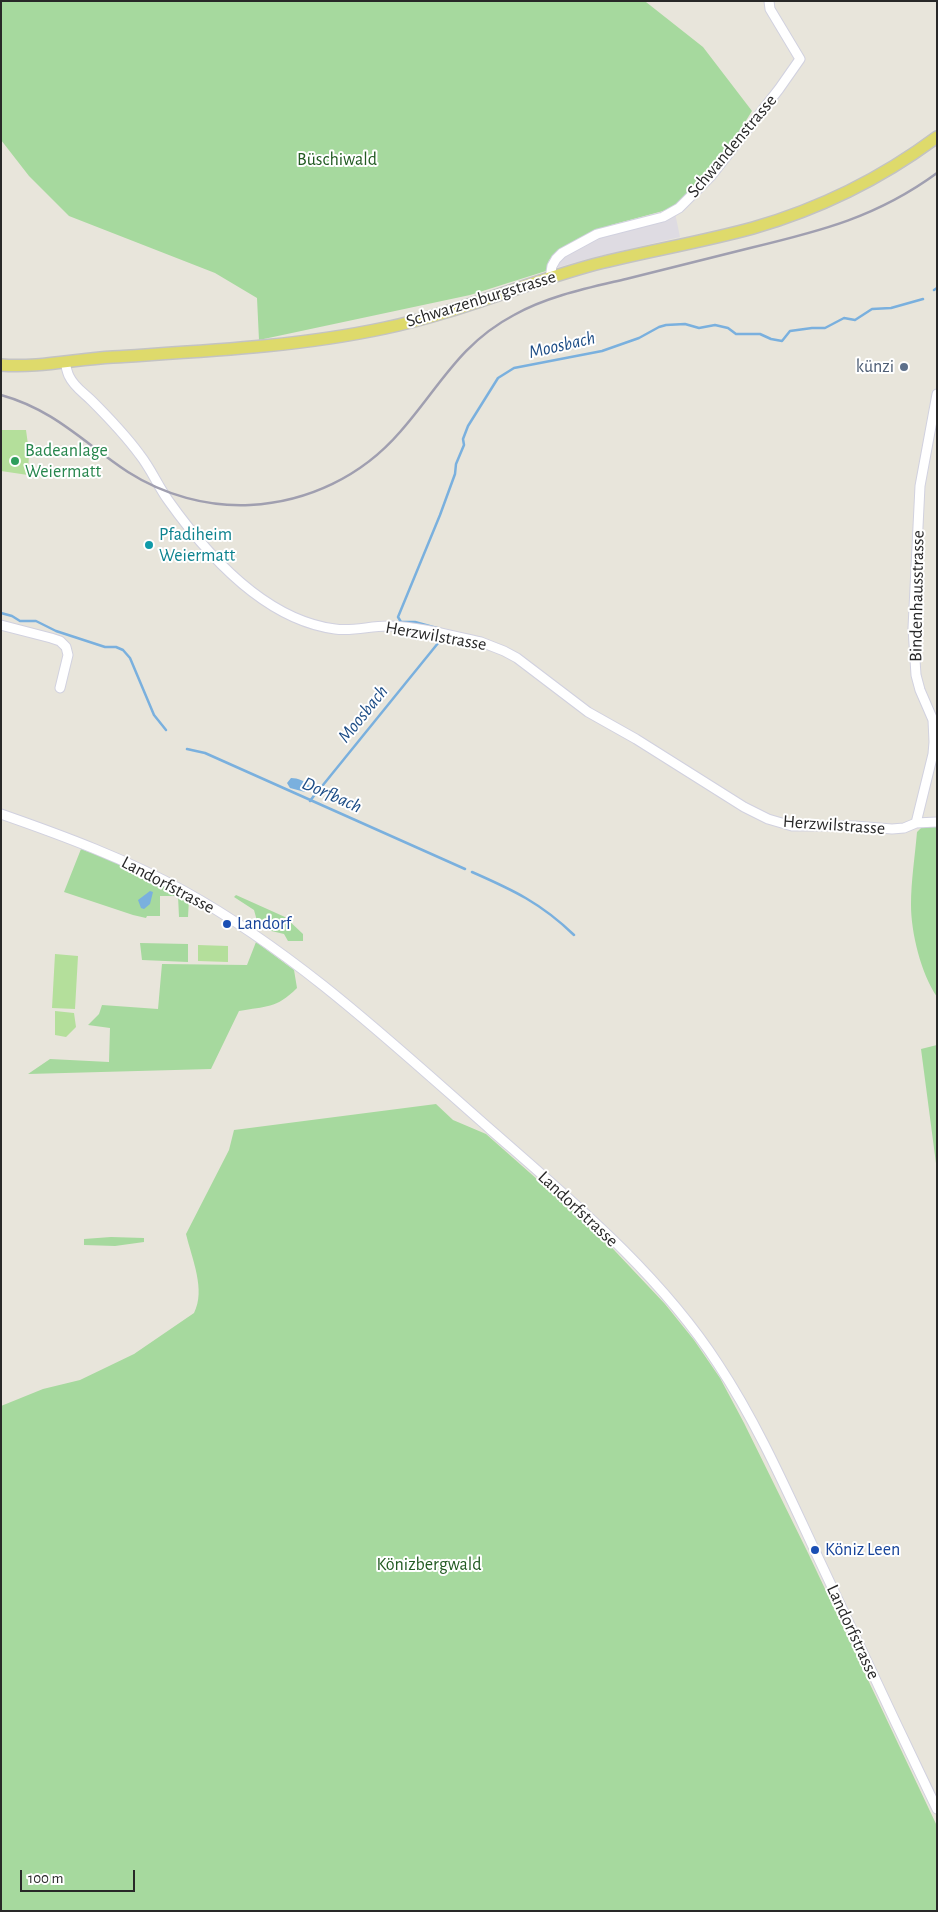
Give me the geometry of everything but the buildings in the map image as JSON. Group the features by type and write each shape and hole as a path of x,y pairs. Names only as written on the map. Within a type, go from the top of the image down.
{"main road":[{"name":"Schwarzenburgstrasse","path":"1,365 28,367 88,358 276,344 345,336 427,317 598,264 751,228 791,215 837,197 876,177 937,138"}],"street":[{"name":"Schwandenstrasse","path":"550,278 552,266 562,254 598,234 663,217 680,208 711,176 800,59 770,9 769,1"},
{"name":"Herzwilstrasse","path":"65,362 68,376 140,455 168,499 219,561 254,594 285,614 310,624 334,629 347,630 392,626 465,638 493,646 517,658 603,721 636,739 744,807 783,824 814,827 855,826 892,829 904,828 916,823 937,822"},
{"name":"Bindenhausstrasse","path":"916,823 933,754 934,742 933,720 920,690 916,675 913,628 920,486 937,394"},
{"path":"1,625 60,641 66,647 68,655 60,688"},
{"name":"Landorfstrasse","path":"1,814 66,837 139,868 200,900 266,942 312,976 547,1178 656,1285 701,1339 740,1398 790,1496 937,1810"}],"shaded area":[{"path":"674,208 680,237 555,268 564,256 598,236 661,219"}],"green space":[{"name":"Büschiwald","path":"1,1 640,1 646,2 703,47 752,111 720,162 674,208 611,225 584,236 549,260 546,271 470,295 259,340 257,298 215,273 69,216 29,176 1,140"},
{"name":"Badeanlage Weiermatt","path":"1,430 26,430 29,452 28,475 1,471"},
{"path":"923,826 937,826 937,997 922,965 911,916 917,832"},
{"path":"81,849 123,865 189,899 188,917 179,917 178,896 160,896 160,916 147,916 146,918 64,892"},
{"path":"236,895 285,917 303,934 303,941 288,941 284,934 259,928 254,910 234,897"},
{"path":"256,942 294,970 297,988 283,1000 270,1006 239,1011 211,1069 28,1074 50,1059 109,1062 110,1028 88,1025 99,1014 102,1005 158,1009 162,964 247,965"},
{"path":"140,943 188,944 188,962 142,960"},
{"path":"198,945 228,946 228,962 198,961"},
{"path":"55,954 78,956 75,1009 52,1008"},
{"path":"55,1011 74,1013 76,1027 66,1037 55,1035"},
{"path":"937,1045 937,1171 921,1049"},
{"name":"Könizbergwald","path":"436,1104 453,1120 486,1134 599,1234 665,1304 694,1340 720,1378 809,1555 937,1826 937,1911 1,1911 1,1406 43,1389 80,1380 134,1354 194,1313 199,1294 197,1274 186,1234 229,1150 234,1130"},
{"path":"111,1237 144,1238 144,1242 115,1246 84,1245 84,1239"}],"water":[{"path":"291,778 304,781 310,786 310,789 305,792 290,788 287,783"},
{"path":"150,891 153,892 150,904 144,909 141,908 138,900"}],"waterway":[{"name":"Moosbach","path":"444,630 415,622 401,622 398,617 440,515 455,474 456,464 464,445 463,439 468,426 498,378 514,368 602,351 639,338 666,325 685,324 699,328 715,325 728,328 736,334 760,334 782,341 790,331 825,328 844,318 855,320 872,309 891,308 923,299"},
{"name":"Dorfbach","path":"1,613 12,616 20,621 36,621 56,631 105,647 116,647 123,650 130,658 154,715 166,730"},
{"name":"Moosbach","path":"323,785 443,637"},
{"name":"Dorfbach","path":"187,749 205,753 465,869"},
{"name":"Moosbach","path":"310,801 319,789"},
{"name":"Dorfbach","path":"472,872 526,898 550,914 574,935"}],"railway":[{"path":"1,395 20,401 53,418 128,472 171,493 202,502 234,505 272,503 293,499 332,484 369,462 400,432 451,368 478,339 527,308 583,289 776,242 848,221 892,201 937,173"}],"place":[{"name":"künzi","path":"904,367"},
{"name":"Badeanlage Weiermatt","path":"15,461"},
{"name":"Pfadiheim Weiermatt","path":"149,545"},
{"name":"Landorf","path":"227,924"},
{"name":"Köniz Leen","path":"815,1550"}]}
